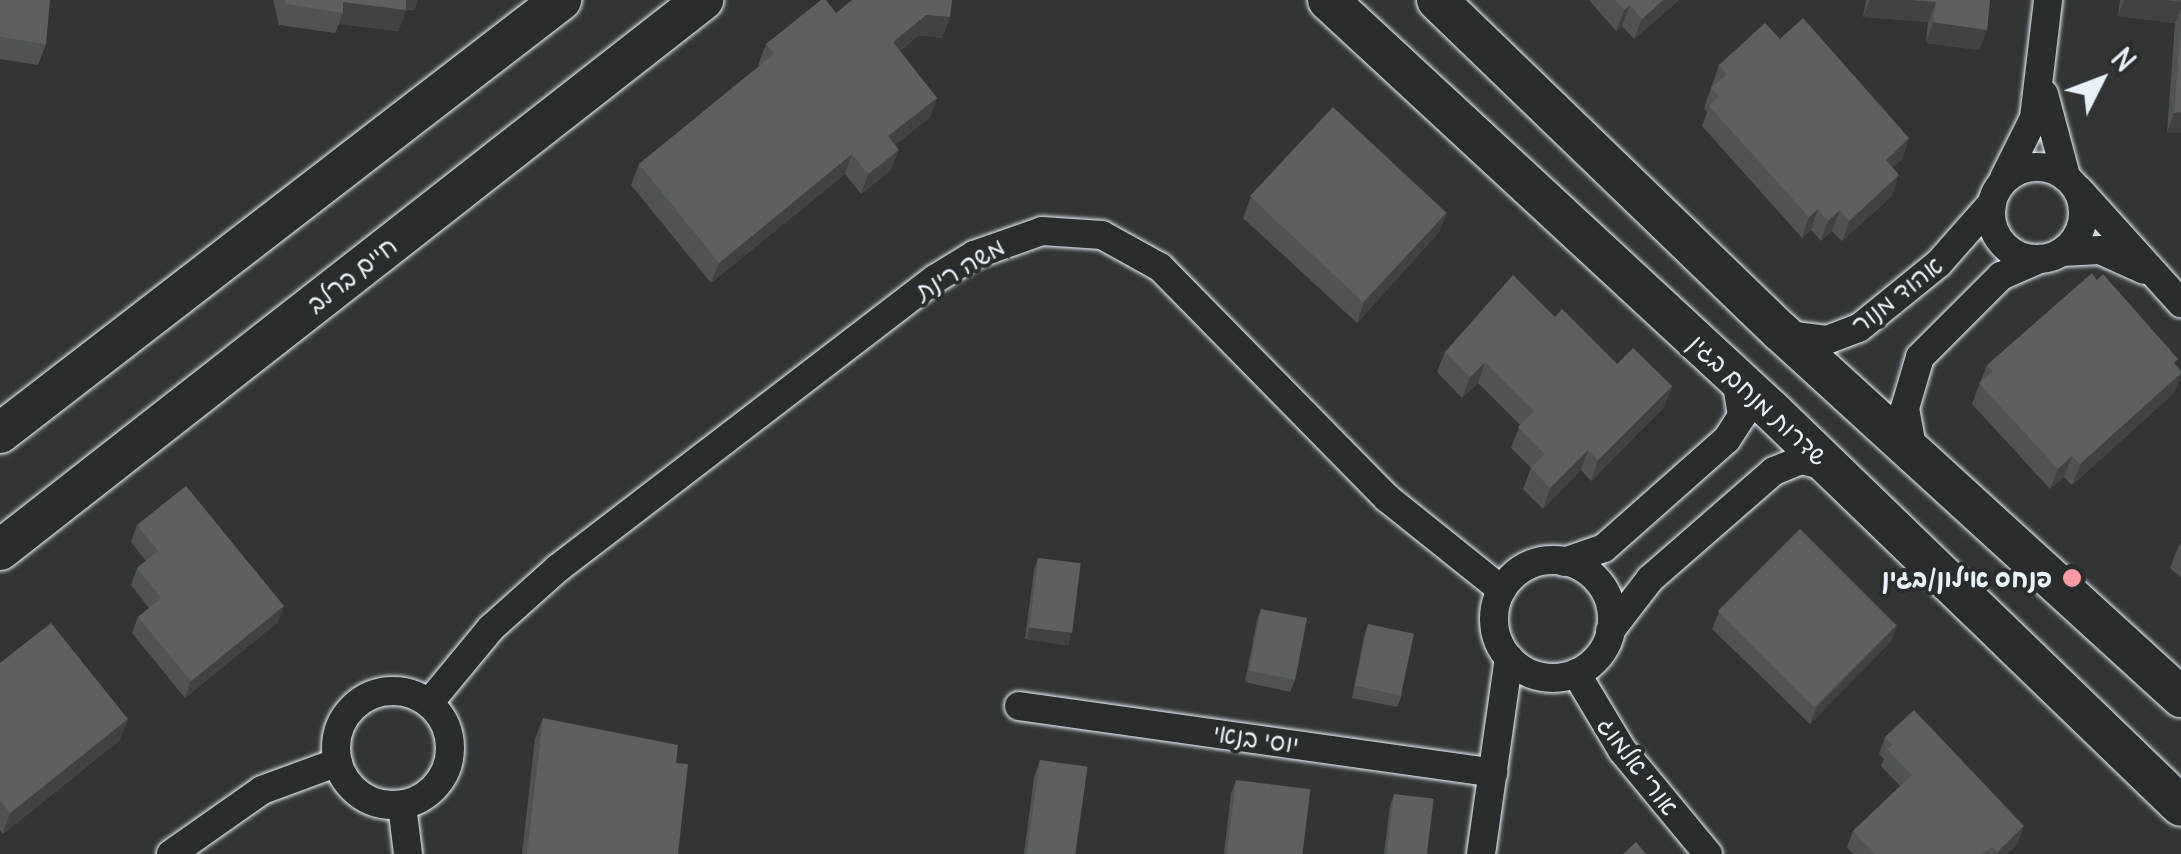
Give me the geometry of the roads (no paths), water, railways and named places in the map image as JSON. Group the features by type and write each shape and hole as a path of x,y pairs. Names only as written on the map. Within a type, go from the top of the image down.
{"street":[{"path":"0,433 561,0"},
{"name":"חיים ברלב","path":"0,550 704,0"},
{"name":"שדרות מנחם בגין","path":"1328,0 1732,374 2181,806"},
{"path":"1437,0 1780,332 2181,697"},
{"name":"אהוד מנור","path":"1780,332 1818,341 1859,328 1939,264 1996,193 2030,129 2042,68 2048,0"},
{"name":"אהוד מנור","path":"2042,68 2047,120 2071,182"},
{"path":"2159,278 2100,250 2021,256 2003,244 1992,224 1996,193 2032,166 2071,182 2159,278 2181,303"},
{"path":"1914,453 1906,408 1920,357 2001,276 2052,255 2083,222 2071,182"},
{"name":"משה רינת","path":"429,703 491,628 558,568 935,279 974,254 1042,231 1102,236 1160,267 1387,498 1502,590"},
{"path":"1481,854 1509,658 1494,624 1502,590 1529,565 1564,562 1608,544 1734,432 1744,408 1732,374"},
{"path":"1509,658 1541,676 1576,673 1599,656 1610,631 1650,578 1774,471 1801,460 1829,467"},
{"path":"1564,562 1602,588 1610,631"},
{"name":"אורי אלמוג","path":"1576,673 1622,750 1708,854"},
{"path":"396,690 429,703 449,733 450,760 432,791 402,804 365,798 338,762 340,727 362,700 396,690"},
{"name":"יוסי בנאי","path":"1019,706 1492,773"},
{"path":"171,854 262,790 338,762"},
{"path":"402,804 408,854"}],"place":[{"name":"פנחס אילון/בגין","path":"2072,578"}]}
